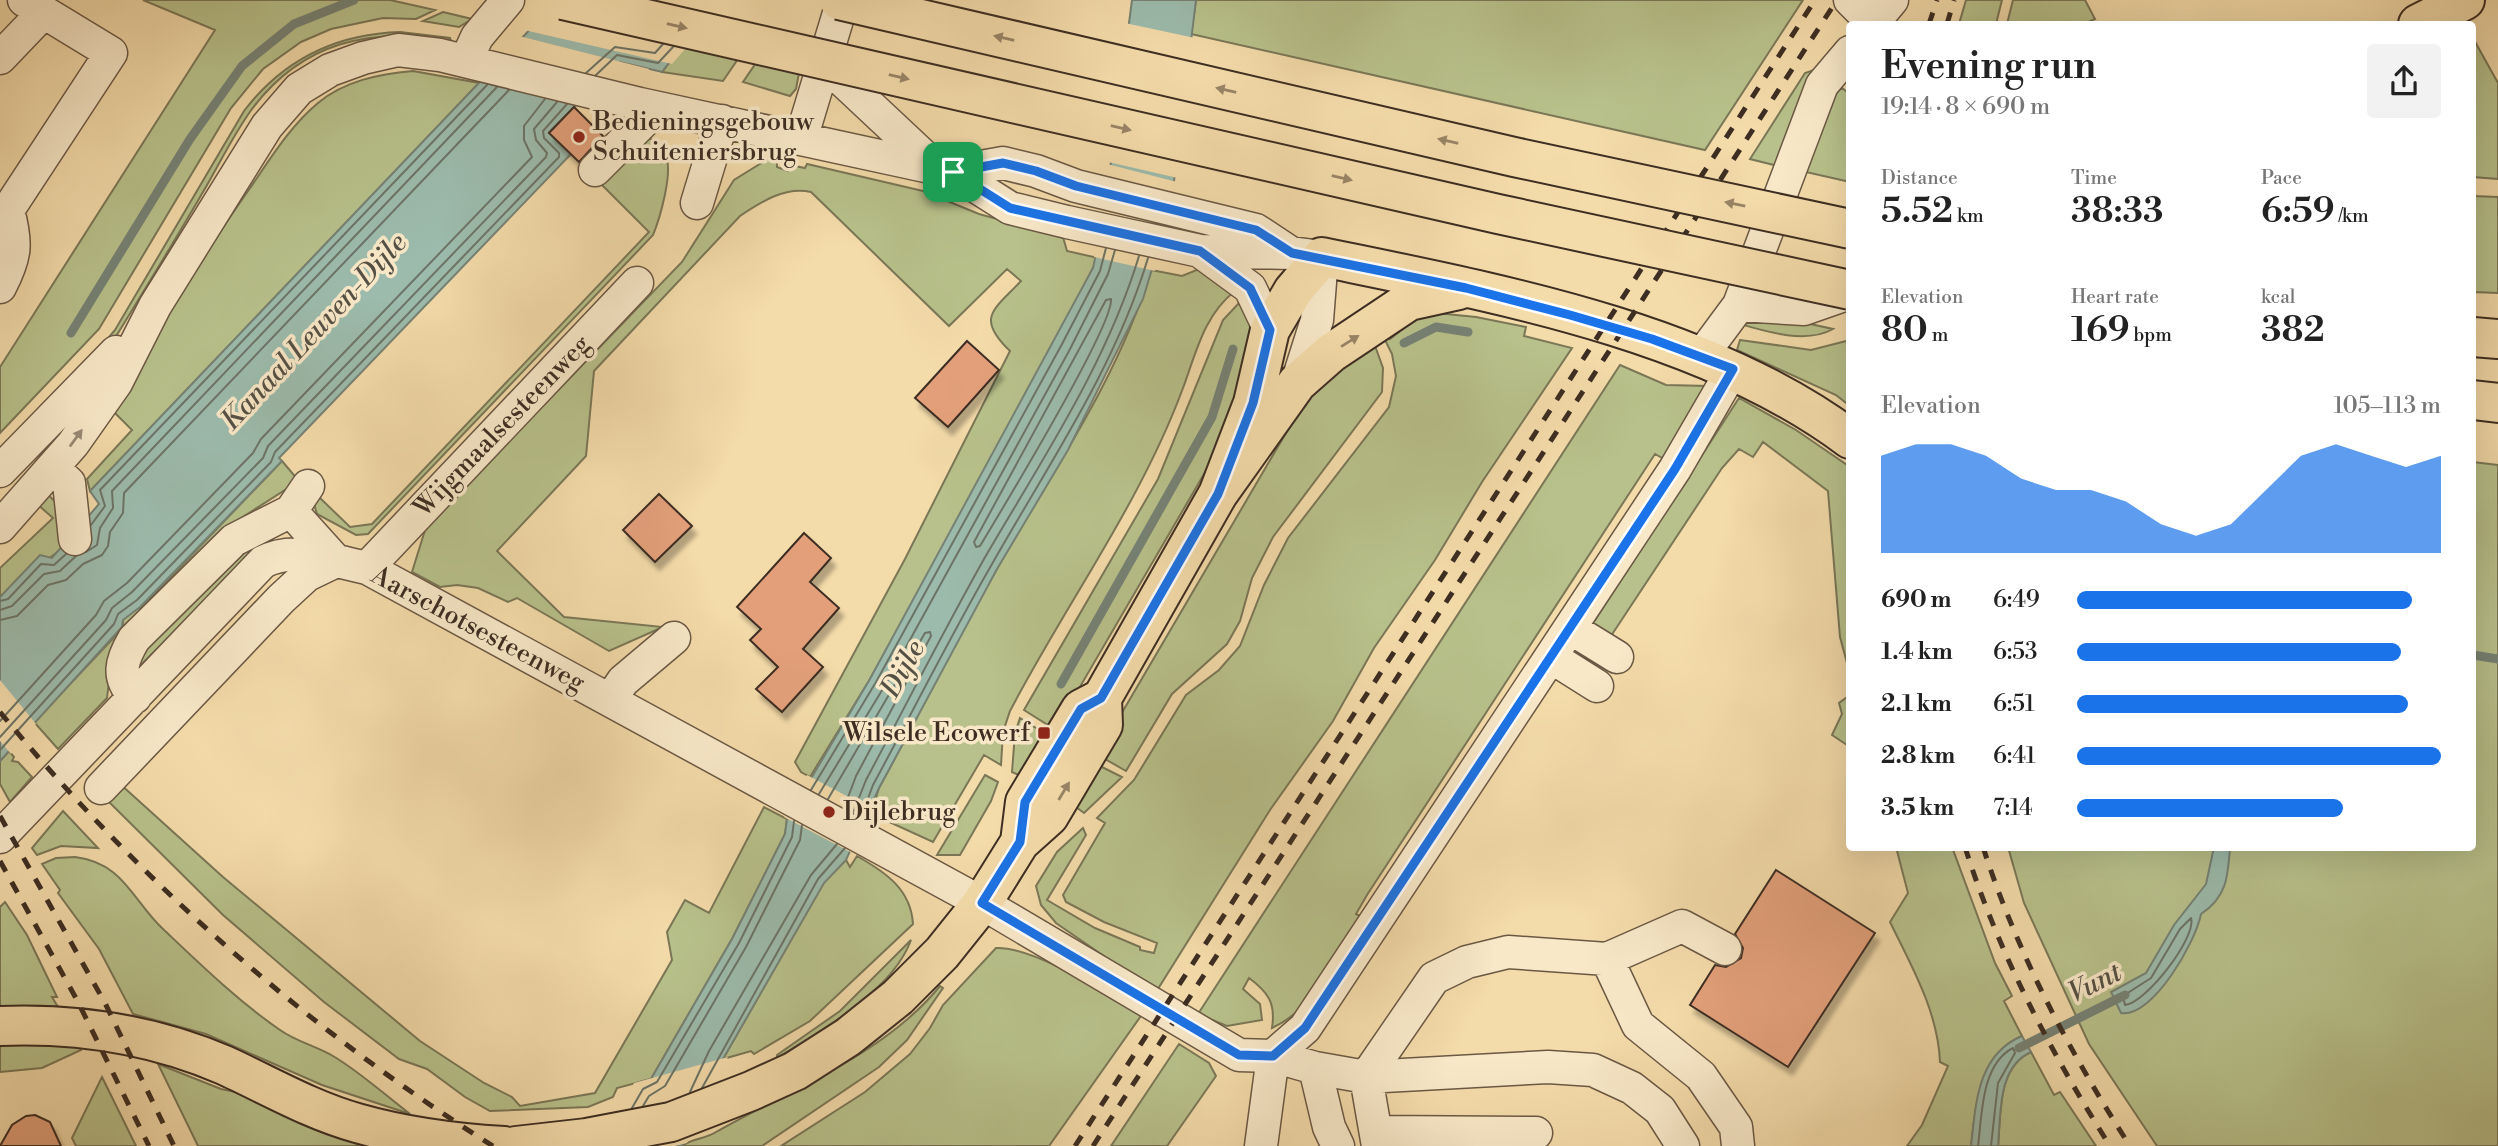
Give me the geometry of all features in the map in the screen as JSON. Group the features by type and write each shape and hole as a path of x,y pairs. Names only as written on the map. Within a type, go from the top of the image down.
{"main road":[{"path":"563,0 1846,291"},
{"path":"841,0 1514,157 1846,228"},
{"path":"2424,21 2465,0"},
{"path":"1218,494 1253,403 1270,330 1293,291 1307,255 1466,288 1652,339 1718,362 1784,394 1846,436"},
{"path":"516,1146 587,1138 671,1122 751,1091 795,1071 848,1037 898,997 942,953 982,903 1020,842 1049,816 1103,725 1101,698 1218,494 1297,383 1331,354 1409,302 1466,288"},
{"path":"2476,337 2498,340"},
{"path":"2476,400 2498,403"},
{"path":"0,1026 33,1025 116,1032 191,1053 355,1123 439,1142 504,1146"}],"street":[{"path":"0,6 6,0"},
{"path":"475,64 477,37 508,0"},
{"path":"801,139 841,0"},
{"path":"1850,0 1879,16"},
{"path":"0,58 34,7 111,54 4,210 14,234 15,259 0,287"},
{"path":"0,527 53,468 116,383 155,306 267,126 299,89 330,70 398,50 475,64 649,106 945,170 1003,163 1036,171 1076,186 1256,230 1307,255"},
{"path":"827,52 839,78 945,170 1010,208 1200,251 1307,255"},
{"path":"1261,1146 1273,1056 1305,1028 1691,443 1739,304 1822,85 1846,57"},
{"path":"595,170 649,106"},
{"path":"697,202 722,121"},
{"path":"1200,251 1250,288 1270,330"},
{"path":"1297,383 1317,320 1307,255"},
{"name":"Wijgmaalsesteenweg","path":"367,568 637,284"},
{"path":"1739,304 1804,309 1846,293"},
{"path":"0,471 103,368 155,306"},
{"path":"53,468 69,482 75,539"},
{"path":"101,788 281,599 307,575 336,561 299,499 234,540 134,639 123,657 121,672 125,686 135,696"},
{"name":"Aarschotsesteenweg","path":"0,837 263,562 279,554 296,553 367,568 982,903 1239,1055 1273,1056 1315,1068 1366,1077 1548,1067 1592,1070 1632,1088 1660,1110 1683,1146"},
{"path":"1570,628 1617,657"},
{"path":"610,700 623,681 674,638"},
{"path":"1551,657 1597,686"},
{"path":"1536,1133 1377,1139 1366,1077 1434,978 1467,962 1508,952 1607,958 1682,926 1725,949"},
{"path":"1607,958 1637,1024 1701,1076 1736,1127 1738,1146"},
{"path":"1315,1068 1329,1127 1338,1146"}],"green space":[{"path":"143,0 390,0 435,10 416,19 383,18 331,29 301,42 263,69 231,108 99,329 0,433 0,367 215,30"},
{"path":"1196,0 1803,0 1705,150 1191,34"},
{"path":"1966,0 2002,0 1997,21 1960,21"},
{"path":"2013,0 2085,0 2095,19 2091,21 2008,21"},
{"path":"443,12 472,19 459,27 423,21"},
{"path":"400,32 450,38 451,41 393,36 366,38 341,44 316,54 293,68 272,86 239,129 113,341 90,360 115,330 244,111 259,93 294,64 333,44 354,38"},
{"path":"2476,43 2498,83 2498,179 2476,177"},
{"path":"682,46 740,56 723,81 662,72"},
{"path":"758,60 799,73 796,89 790,96 743,82"},
{"path":"1823,67 1778,166 1750,159 1805,73"},
{"path":"413,71 479,83 90,491 87,479 132,430 109,407 212,244 289,133 318,103 339,89 387,74"},
{"path":"1842,88 1846,91 1846,181 1806,172 1833,95"},
{"path":"646,135 662,150 668,164 665,195 653,235 368,534 356,535 317,514 314,504 319,497 350,527 372,524 649,232 597,180"},
{"path":"771,157 777,158 777,167 788,171 790,165 805,168 807,164 923,191 979,214 1063,237 1067,251 1098,258 1055,343 870,679 810,777 801,772 795,762 905,559 1010,351 993,330 991,322 996,307 1021,281 1007,269 949,326 811,192 792,191 765,201 740,216 594,371 586,456 497,551 564,617 663,627 609,651 517,598 508,602 478,588 457,585 440,587 412,572 426,527 682,262 734,180"},
{"path":"2476,196 2498,197 2498,293 2476,292"},
{"path":"1199,269 1235,291 1208,323 1166,431 1146,472 1010,711 1003,732 1001,765 984,755 933,842 887,821 888,818 872,810 879,788 998,567 1103,386 1137,310 1151,270 1182,276"},
{"path":"1240,302 1252,323 1225,438 1070,704 1063,700 1048,725 1024,710 1158,479 1223,320"},
{"path":"1756,312 1833,329 1811,336 1799,336 1740,324"},
{"path":"1436,313 1476,317 1526,327 1524,336 1572,348 1482,482 1435,560 1374,648 1333,721 1270,810 1156,992 1056,923 1041,905 1036,886 1057,852 1083,828 1086,835 1047,900 1095,928 1140,947 1140,950 1154,953 1157,943 1104,922 1066,902 1063,895 1105,823 1097,818 1134,780 1186,695 1219,670 1240,646 1264,585 1288,538 1389,407 1396,376 1392,354 1383,336 1386,333 1390,339 1418,317"},
{"path":"1740,340 1811,350 1846,341 1846,403 1836,395 1737,350"},
{"path":"1374,343 1383,368 1382,392 1273,537 1252,578 1240,621 1227,644 1172,694 1126,771 1105,759 1113,728 1293,421 1313,391"},
{"path":"1620,365 1666,385 1708,386 1664,459 1655,454 1367,895 1356,914 1364,918 1314,995 1287,1019 1272,1028 1273,1012 1269,999 1249,978 1243,989 1260,1004 1262,1020 1227,1026 1198,1014"},
{"path":"1739,398 1796,430 1846,464 1846,659 1840,637 1828,491 1763,442 1753,457 1739,449 1722,468 1609,639 1590,628"},
{"path":"282,461 299,481 224,529 112,657 107,698 58,749 34,722 123,628 123,620 133,609 141,608"},
{"path":"2476,462 2498,465 2498,1146 2157,1146 2089,1044 2024,903 2009,851 2476,851"},
{"path":"46,493 61,507 65,546 0,597 0,568 53,518 37,504"},
{"path":"250,548 256,549 136,670 137,654 233,556"},
{"path":"1846,698 1846,744 1832,735 1842,714 1839,703"},
{"path":"1020,718 1044,733 1019,775 1012,772 1015,733"},
{"path":"9,751 14,757 12,761 18,762 32,777 10,802 0,784 0,761"},
{"path":"1100,766 1122,777 1084,813 1076,807"},
{"path":"985,775 998,782 991,801 960,855 937,855"},
{"path":"119,783 223,877 420,1041 484,1083 512,1097 520,1106 595,1093 672,960 667,932 685,900 709,913 764,807 787,819 785,834 732,939 651,1079 617,1088 613,1097 588,1107 490,1111 465,1097 427,1069 399,1059 324,1002 223,915 105,798"},
{"path":"63,811 98,848 61,846 37,855 32,848"},
{"path":"1897,851 1953,851 1995,963 2012,996 2004,1001 2022,1036 2008,1044 1988,1068 1978,1097 1971,1146 1907,1146 1922,1125 1948,1066 1940,1062 1929,1008 1890,922 1908,893"},
{"path":"857,856 886,875 902,891 913,924 810,1021 754,1054 751,1051 723,1059 824,882 846,860 850,867"},
{"path":"75,857 92,861 116,875 163,929 264,1019 286,1034 343,1062 410,1114 322,1085 206,1034 133,1014 99,949 58,893 60,890 42,864 56,858"},
{"path":"5,902 27,935 57,997 52,997 58,1007 0,1010 0,907"},
{"path":"911,940 889,976 873,992 834,1022 777,1058 777,1055 840,1011"},
{"path":"996,948 1011,949 1049,963 1143,1013 1049,1146 781,1146 865,1092 910,1054 943,1005"},
{"path":"940,986 943,988 907,1040 879,1067 762,1146 682,1146 712,1134 835,1069 892,1032"},
{"path":"0,1042 77,1042 81,1050 42,1068 0,1072"},
{"path":"1179,1044 1209,1063 1216,1076 1167,1146 1111,1146"},
{"path":"2031,1052 2054,1095 2060,1092 2096,1146 1998,1146 2006,1080 2020,1059"},
{"path":"158,1064 221,1089 388,1146 198,1146"},
{"path":"102,1077 136,1146 76,1146 72,1138"}],"water":[{"name":"Kanaal Leuven-Dijle","path":"558,0 682,46 662,72 620,62 549,132 571,154 279,458 282,461 140,607 123,620 122,627 0,761 0,597 40,555 52,558 99,504 90,491"},
{"name":"Dijle","path":"1132,0 1196,0 1171,206 1143,299 1068,450 997,569 879,788 846,860 824,883 723,1059 682,1146 602,1146 639,1082 651,1079 732,939 785,834 787,819 870,679 1093,268 1104,215"},
{"path":"2213,851 2230,851 2225,885 2216,900 2201,914 2182,959 2159,991 2146,1003 2133,1011 2121,1013 2111,992 2146,973 2174,925 2206,884"},
{"path":"2022,1036 2031,1052 2020,1059 2006,1080 1998,1146 1971,1146 1977,1097 1987,1068 2007,1044"}],"pier":[{"path":"553,0 728,0 672,64 524,30"},
{"path":"1125,23 1195,38 1178,178 1108,162"},
{"path":"519,36 649,69 648,72 621,65 581,105 481,77"},
{"path":"1107,164 1177,182 1174,206 1155,271 1094,257"},
{"path":"0,680 36,724 11,754 0,741"},
{"name":"Dijlebrug","path":"807,775 875,811 854,854 784,817"},
{"path":"728,1057 687,1143 675,1146 599,1146 634,1083"}],"building":[{"name":"Bedieningsgebouw Schuiteniersbrug","path":"574,107 603,136 579,162 549,133"},
{"path":"967,341 999,370 948,427 915,398"},
{"path":"659,494 692,526 655,562 623,530"},
{"path":"804,533 831,558 810,582 839,608 803,649 823,667 782,712 756,689 778,667 750,640 761,629 737,607"},
{"path":"1776,870 1875,933 1788,1067 1690,1005 1715,965 1726,967 1741,958 1743,948 1735,934"},
{"path":"35,1115 50,1122 61,1146 0,1146 12,1125 26,1116"}],"waterway":[{"path":"71,333 190,139 242,66 294,24 354,0"},
{"path":"1404,343 1436,327 1468,332"},
{"path":"1061,684 1212,417 1233,349"},
{"path":"2476,655 2498,659"},
{"name":"Vunt","path":"2019,1048 2125,995"}],"railway":[{"path":"1075,1146 1815,0"},
{"path":"1093,1146 1837,0"},
{"path":"1930,21 1937,0"},
{"path":"1948,21 1954,0"},
{"path":"0,712 110,835 229,949 357,1053 493,1146"},
{"path":"0,816 105,1003 174,1146"},
{"path":"1966,851 1993,925 2028,1001 2067,1075 2110,1146"},
{"path":"1984,851 2012,925 2047,1001 2086,1075 2130,1146"},
{"path":"0,861 77,1000 149,1146"}],"place":[{"name":"Bedieningsgebouw Schuiteniersbrug","path":"579,137"},
{"name":"Wilsele Ecowerf","path":"1044,733"},
{"name":"Dijlebrug","path":"829,812"}],"route":[{"path":"1003,163 1036,171 1076,186 1256,230 1292,253 1466,288 1570,315 1702,355 1733,369 1675,469 1305,1028 1273,1056 1239,1055 982,903 1020,842 1025,802 1081,709 1101,698 1218,494 1253,403 1270,330 1265,313 1250,288 1233,272 1200,251 1010,208 953,172 1003,163"}]}
